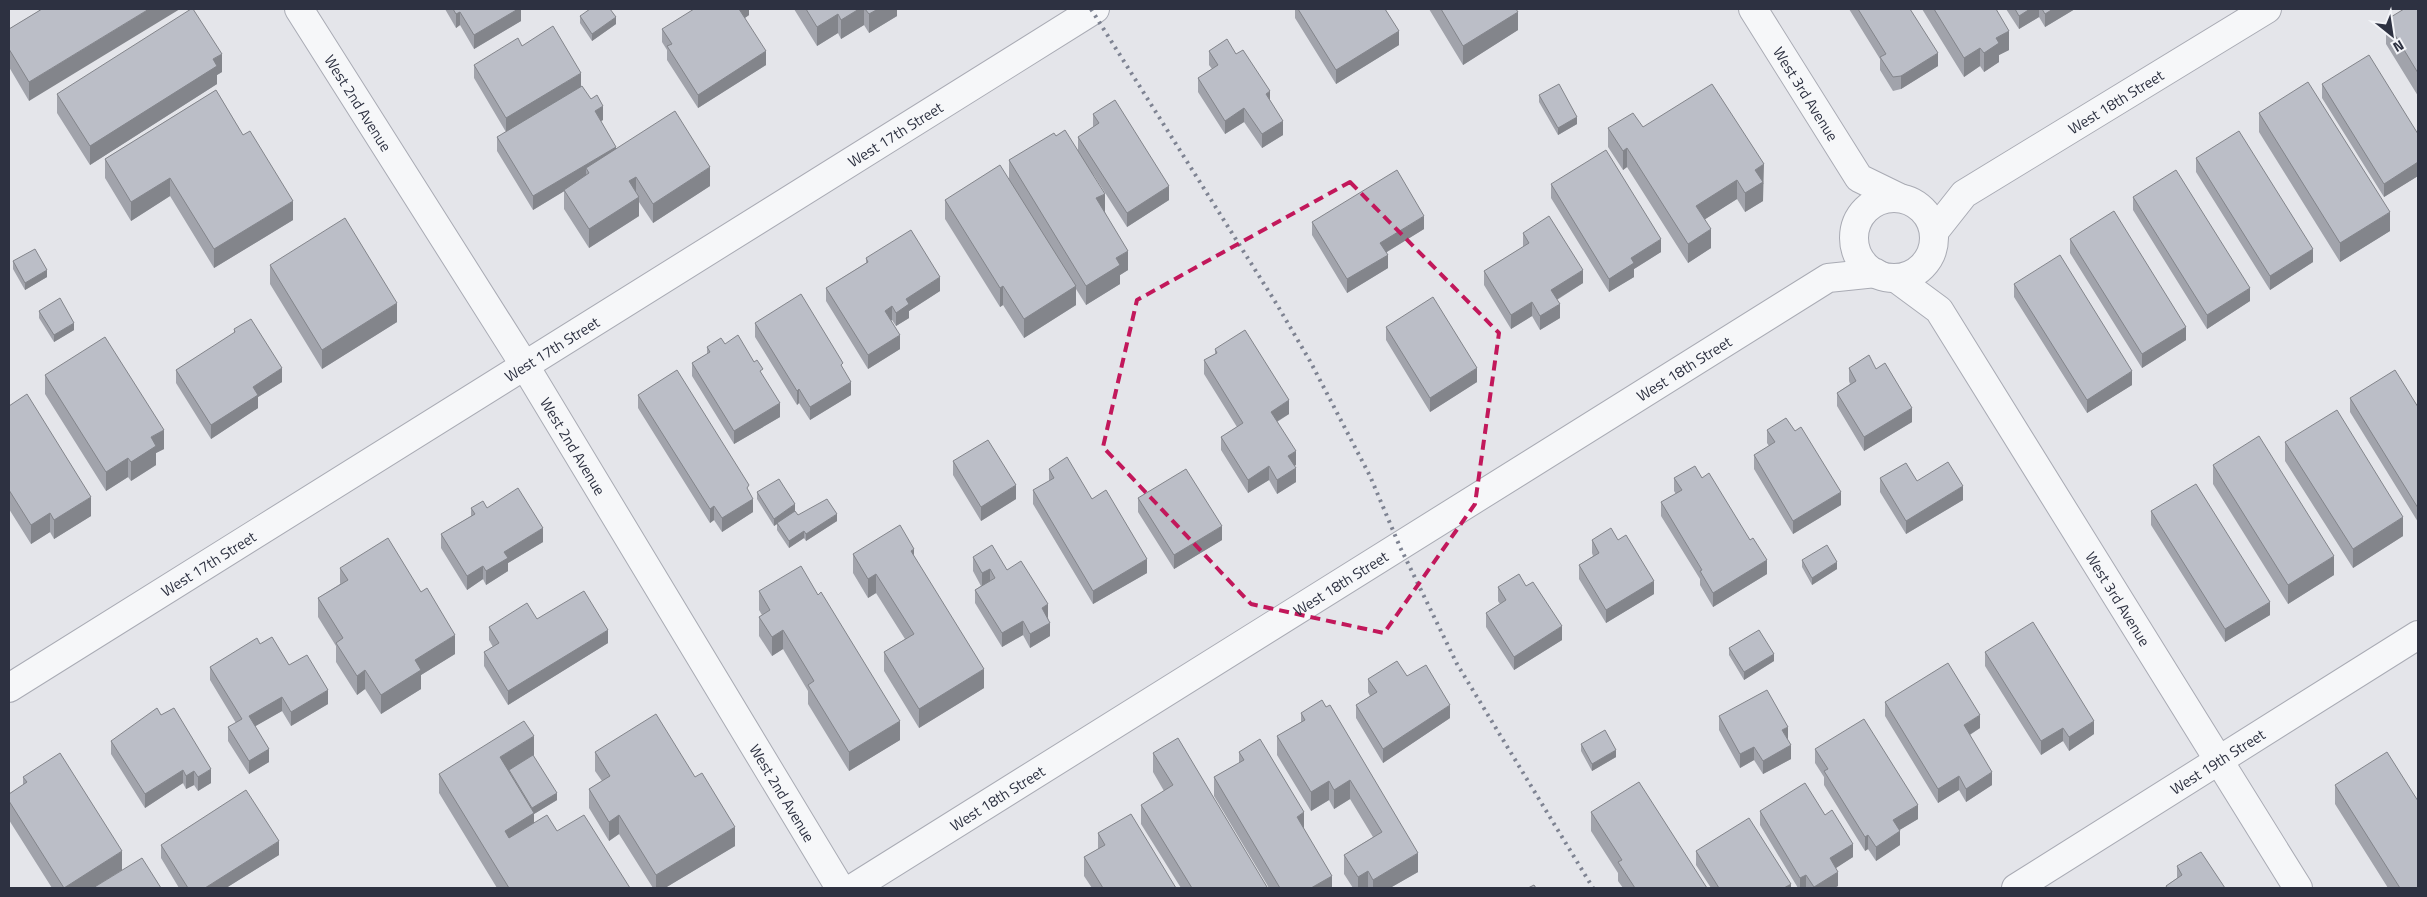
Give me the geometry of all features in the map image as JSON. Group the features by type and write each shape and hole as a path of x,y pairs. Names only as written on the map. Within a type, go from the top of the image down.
{"street":[{"name":"West 2nd Avenue","path":"299,9 525,366 840,888"},
{"name":"West 17th Street","path":"9,688 1095,9"},
{"name":"West 3rd Avenue","path":"1753,9 1859,178"},
{"name":"West 18th Street","path":"1906,200 1964,194 2267,9"},
{"path":"1859,178 1906,200 1923,209 1930,220 1932,245 1922,267 1911,275 1886,276 1870,271 1861,261 1855,248 1859,178"},
{"name":"West 18th Street","path":"1932,245 1964,194"},
{"path":"1856,228 1875,202 1888,198 1906,200"},
{"name":"West 18th Street","path":"853,888 1828,278 1856,228"},
{"name":"West 3rd Avenue","path":"1932,245 1939,310"},
{"name":"West 3rd Avenue","path":"1886,276 1939,310 2298,888"},
{"name":"West 18th Street","path":"1828,278 1886,276"},
{"name":"West 19th Street","path":"2016,888 2418,635"}],"highlighted area":[{"path":"1350,182 1499,333 1475,504 1384,633 1251,604 1103,447 1137,300"}],"building":[{"path":"42,9 149,9 29,82 9,49 9,29"},
{"path":"193,9 222,54 213,59 217,66 90,146 57,94"},
{"path":"453,9 518,9 474,35 460,12 456,14"},
{"path":"590,9 610,9 616,17 592,34 580,16"},
{"path":"694,9 739,9 766,51 698,95 667,46 672,44 662,29"},
{"path":"806,9 859,9 841,20 838,14 817,27"},
{"path":"865,9 878,9 869,14"},
{"path":"1298,9 1385,9 1399,31 1336,70"},
{"path":"1441,9 1516,9 1518,12 1463,46"},
{"path":"1858,9 1910,9 1938,53 1901,76 1893,77 1880,57 1886,54"},
{"path":"1934,9 1996,9 2009,31 1996,38 1999,43 1984,53 1980,48 1964,58"},
{"path":"2015,9 2030,9 2019,16"},
{"path":"2042,9 2053,9 2045,14"},
{"path":"2404,9 2418,9 2418,73 2386,20"},
{"path":"553,26 581,73 506,118 474,65 518,38 522,46"},
{"path":"1227,39 1236,54 1243,50 1270,91 1266,94 1283,121 1262,134 1244,108 1225,121 1198,78 1218,65 1209,51"},
{"path":"2369,55 2418,134 2418,162 2384,184 2322,84"},
{"path":"2308,82 2390,212 2340,243 2259,113"},
{"path":"1559,84 1577,117 1558,128 1539,95"},
{"path":"1712,84 1764,164 1755,170 1763,182 1745,193 1737,180 1696,206 1711,229 1688,244 1627,148 1623,151 1608,128 1633,113 1643,127"},
{"path":"582,86 591,99 597,95 603,106 595,111 616,147 533,196 497,137"},
{"path":"216,90 243,135 250,131 293,201 214,249 170,178 131,202 105,159"},
{"path":"1115,100 1169,186 1127,213 1078,137 1099,123 1093,114"},
{"path":"675,111 710,167 653,204 636,177 629,181 639,197 589,229 564,190 589,173 586,168"},
{"path":"1065,130 1105,194 1096,198 1128,251 1116,258 1120,265 1086,286 1009,160 1054,133 1056,136"},
{"path":"2239,131 2313,249 2270,276 2196,158"},
{"path":"1606,150 1661,239 1631,258 1634,263 1609,279 1551,184"},
{"path":"1000,165 1076,286 1024,319 1003,286 1000,288 945,200"},
{"path":"1397,170 1424,216 1380,243 1388,255 1347,279 1312,222"},
{"path":"2176,170 2250,288 2207,315 2133,197"},
{"path":"2114,211 2186,327 2142,354 2070,239"},
{"path":"1549,216 1583,270 1551,290 1560,304 1540,316 1532,302 1511,315 1484,271 1529,243 1523,233"},
{"path":"345,218 397,303 322,350 270,265"},
{"path":"911,230 940,277 906,299 909,304 896,313 892,306 885,311 900,335 868,355 826,288 868,262 866,258"},
{"path":"35,249 47,270 25,283 13,261"},
{"path":"2060,255 2132,371 2087,400 2014,284"},
{"path":"801,294 843,363 841,365 851,382 810,407 799,389 797,391 755,323"},
{"path":"1433,297 1477,368 1430,398 1386,327"},
{"path":"60,298 74,323 54,335 39,311"},
{"path":"251,319 282,368 253,387 258,395 211,425 176,370 235,332 234,329"},
{"path":"1245,330 1289,400 1271,412 1296,451 1288,456 1296,468 1277,480 1269,466 1248,480 1221,437 1243,423 1204,360 1217,353 1215,349"},
{"path":"738,335 754,362 757,360 763,369 760,371 780,403 734,431 692,363 710,352 707,347 721,338 725,344"},
{"path":"105,337 164,430 151,437 156,446 131,462 128,458 106,472 45,375"},
{"path":"1869,355 1876,369 1885,363 1912,408 1864,437 1837,393 1856,381 1849,368"},
{"path":"677,370 749,485 747,488 753,499 722,518 714,506 710,509 638,395"},
{"path":"2395,370 2418,407 2418,508 2350,398"},
{"path":"27,394 91,497 54,520 50,513 31,525 9,490 9,406"},
{"path":"2337,410 2403,517 2353,549 2285,442"},
{"path":"1786,418 1795,431 1801,427 1841,492 1793,521 1754,455 1775,442 1767,430"},
{"path":"2259,436 2334,556 2288,585 2213,465"},
{"path":"988,440 1016,485 981,507 953,461"},
{"path":"1067,457 1092,499 1106,490 1147,559 1093,591 1033,490 1054,478 1049,469"},
{"path":"1948,462 1963,486 1906,521 1880,478 1906,463 1917,481"},
{"path":"1695,466 1702,478 1709,473 1750,540 1753,538 1767,560 1713,593 1700,571 1702,570 1661,502 1682,490 1674,478"},
{"path":"1186,469 1222,526 1174,555 1138,498"},
{"path":"779,479 795,504 774,519 757,492"},
{"path":"2196,484 2270,602 2225,629 2151,511"},
{"path":"518,488 543,528 504,552 508,558 486,571 483,566 467,576 441,534 475,514 471,508 483,501 487,508"},
{"path":"827,499 837,514 806,534 804,531 789,541 777,523 795,511 798,515"},
{"path":"900,525 914,549 911,551 984,669 919,709 884,652 914,634 876,574 868,579 853,554"},
{"path":"1611,528 1618,540 1626,535 1654,581 1606,610 1579,565 1599,553 1592,540"},
{"path":"388,538 421,592 427,588 455,635 415,660 421,670 381,695 365,670 357,676 336,643 343,638 318,598 348,580 340,568"},
{"path":"992,545 1007,570 1021,561 1048,604 1042,608 1050,623 1030,634 1023,621 1002,633 975,590 995,578 990,569 982,573 973,557"},
{"path":"1827,545 1837,562 1812,578 1802,560"},
{"path":"801,566 818,595 821,592 900,721 849,752 808,685 814,681 783,630 772,637 759,617 770,610 759,591"},
{"path":"1519,574 1526,586 1533,582 1562,626 1514,657 1486,613 1506,600 1498,587"},
{"path":"584,591 608,630 508,691 484,652 499,643 489,627 527,603 537,619"},
{"path":"2033,622 2094,721 2069,737 2063,728 2041,741 1985,652"},
{"path":"1759,630 1774,654 1744,672 1729,648"},
{"path":"272,637 289,665 307,655 328,690 291,712 282,697 249,716 269,749 249,761 228,727 242,719 210,667 257,638 260,644"},
{"path":"1397,661 1407,676 1426,665 1450,705 1383,749 1356,705 1377,692 1368,679"},
{"path":"1948,663 1980,715 1964,725 1992,772 1966,789 1959,776 1938,789 1885,702"},
{"path":"1767,690 1788,727 1782,730 1791,745 1763,761 1754,747 1740,754 1719,716"},
{"path":"1322,700 1326,707 1330,705 1418,853 1373,880 1368,871 1358,877 1344,855 1382,832 1350,780 1334,790 1329,781 1311,792 1277,736 1305,720 1301,713"},
{"path":"157,708 161,715 174,708 211,769 198,777 194,771 186,776 183,770 145,794 111,741"},
{"path":"656,714 695,777 702,773 735,827 656,875 619,815 609,822 589,789 610,776 595,752"},
{"path":"1864,719 1918,805 1893,820 1900,831 1876,847 1868,835 1865,837 1824,771 1828,769 1815,749"},
{"path":"524,721 534,736 500,757 534,813 505,831 509,838 547,815 557,831 584,815 630,888 509,888 439,774"},
{"path":"1605,730 1616,750 1592,764 1581,744"},
{"path":"1178,738 1266,888 1192,888 1141,805 1173,785 1153,753"},
{"path":"1260,739 1304,812 1297,817 1332,876 1311,888 1280,888 1214,777 1244,760 1239,752"},
{"path":"2387,752 2418,801 2418,888 2400,888 2335,785"},
{"path":"60,753 122,851 64,888 9,801 9,794 27,782 23,777"},
{"path":"533,755 557,793 532,808 509,770"},
{"path":"1639,782 1707,888 1635,888 1618,862 1622,860 1591,812"},
{"path":"1805,783 1825,815 1832,810 1853,844 1830,858 1838,872 1814,887 1806,875 1800,878 1760,811"},
{"path":"246,790 279,841 205,888 188,888 161,845"},
{"path":"1131,814 1176,888 1103,888 1084,857 1105,845 1098,833"},
{"path":"1749,818 1791,884 1784,888 1719,888 1696,851"},
{"path":"2201,852 2225,888 2167,888 2166,886 2182,875 2177,866"},
{"path":"142,858 161,888 93,888"}],"railway":[{"path":"1091,9 1276,303 1310,361 1370,476 1400,547 1457,664 1593,888"}]}
